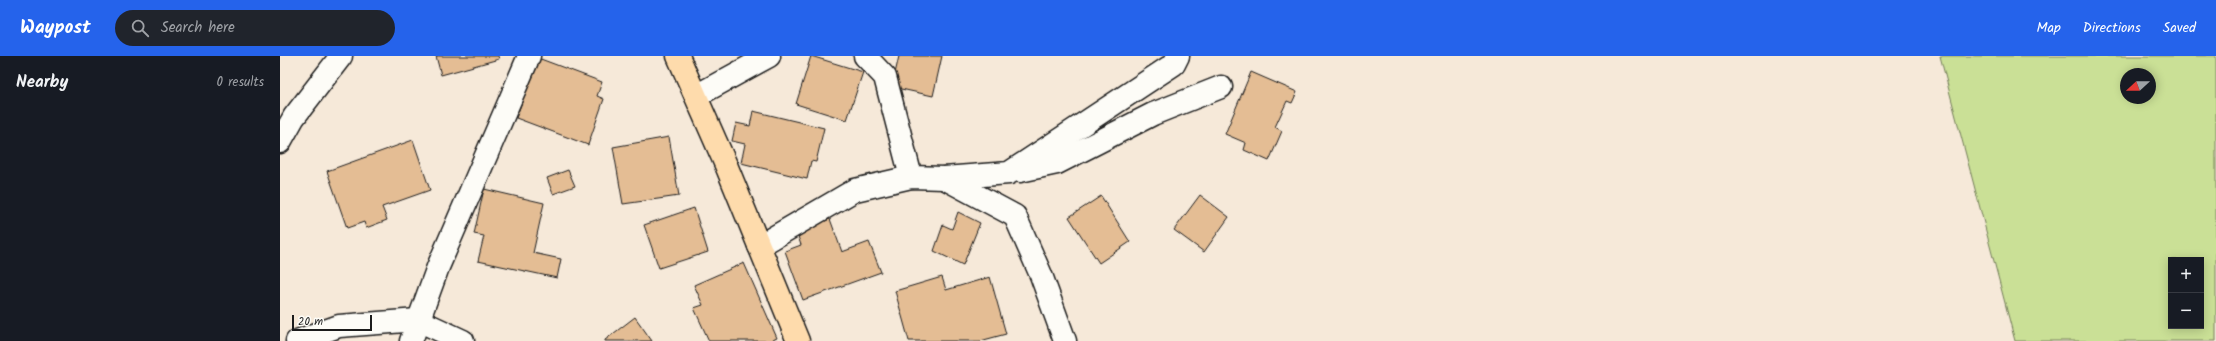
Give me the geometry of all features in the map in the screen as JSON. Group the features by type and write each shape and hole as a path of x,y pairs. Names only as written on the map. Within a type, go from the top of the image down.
{"main road":[{"path":"678,56 798,341"}],"street":[{"path":"280,142 294,117 341,56"},
{"path":"411,341 441,260 529,56"},
{"path":"696,96 769,56"},
{"path":"865,56 885,78 911,176"},
{"path":"1009,173 1174,64 1178,56"},
{"path":"759,246 855,190 911,176 944,178 1009,173 1057,163 1153,114 1221,87"},
{"path":"944,178 1014,216 1041,275 1065,341"},
{"path":"297,341 339,326 418,320 463,341"}],"green space":[{"path":"1940,56 2216,56 2216,341 2015,341"}],"building":[{"path":"436,56 498,56 499,59 441,75"},
{"path":"811,56 863,72 847,120 796,104"},
{"path":"899,56 942,56 933,96 892,87"},
{"path":"538,58 602,82 597,96 604,99 588,145 516,118"},
{"path":"1251,72 1297,92 1292,103 1287,101 1275,127 1282,131 1269,161 1244,150 1246,143 1225,134"},
{"path":"753,111 824,128 816,162 811,161 807,179 741,163 745,144 732,141 736,123 750,126"},
{"path":"669,137 679,196 623,204 613,147"},
{"path":"413,140 430,190 382,207 387,220 366,228 364,222 347,228 327,171"},
{"path":"568,170 575,186 553,194 547,178"},
{"path":"484,189 544,203 533,253 561,259 557,278 478,261 484,236 474,234"},
{"path":"1200,195 1229,217 1204,252 1174,230"},
{"path":"1101,196 1130,242 1099,263 1069,217"},
{"path":"694,208 708,252 659,268 644,225"},
{"path":"958,212 980,223 963,265 934,251 943,225 952,229"},
{"path":"830,219 842,252 869,242 881,272 803,300 785,251 801,245 796,231"},
{"path":"744,263 777,338 770,341 709,341 694,308 703,305 694,285"},
{"path":"942,277 946,290 990,277 1006,334 980,341 909,341 895,291"},
{"path":"635,317 652,341 605,341 605,340"}]}
